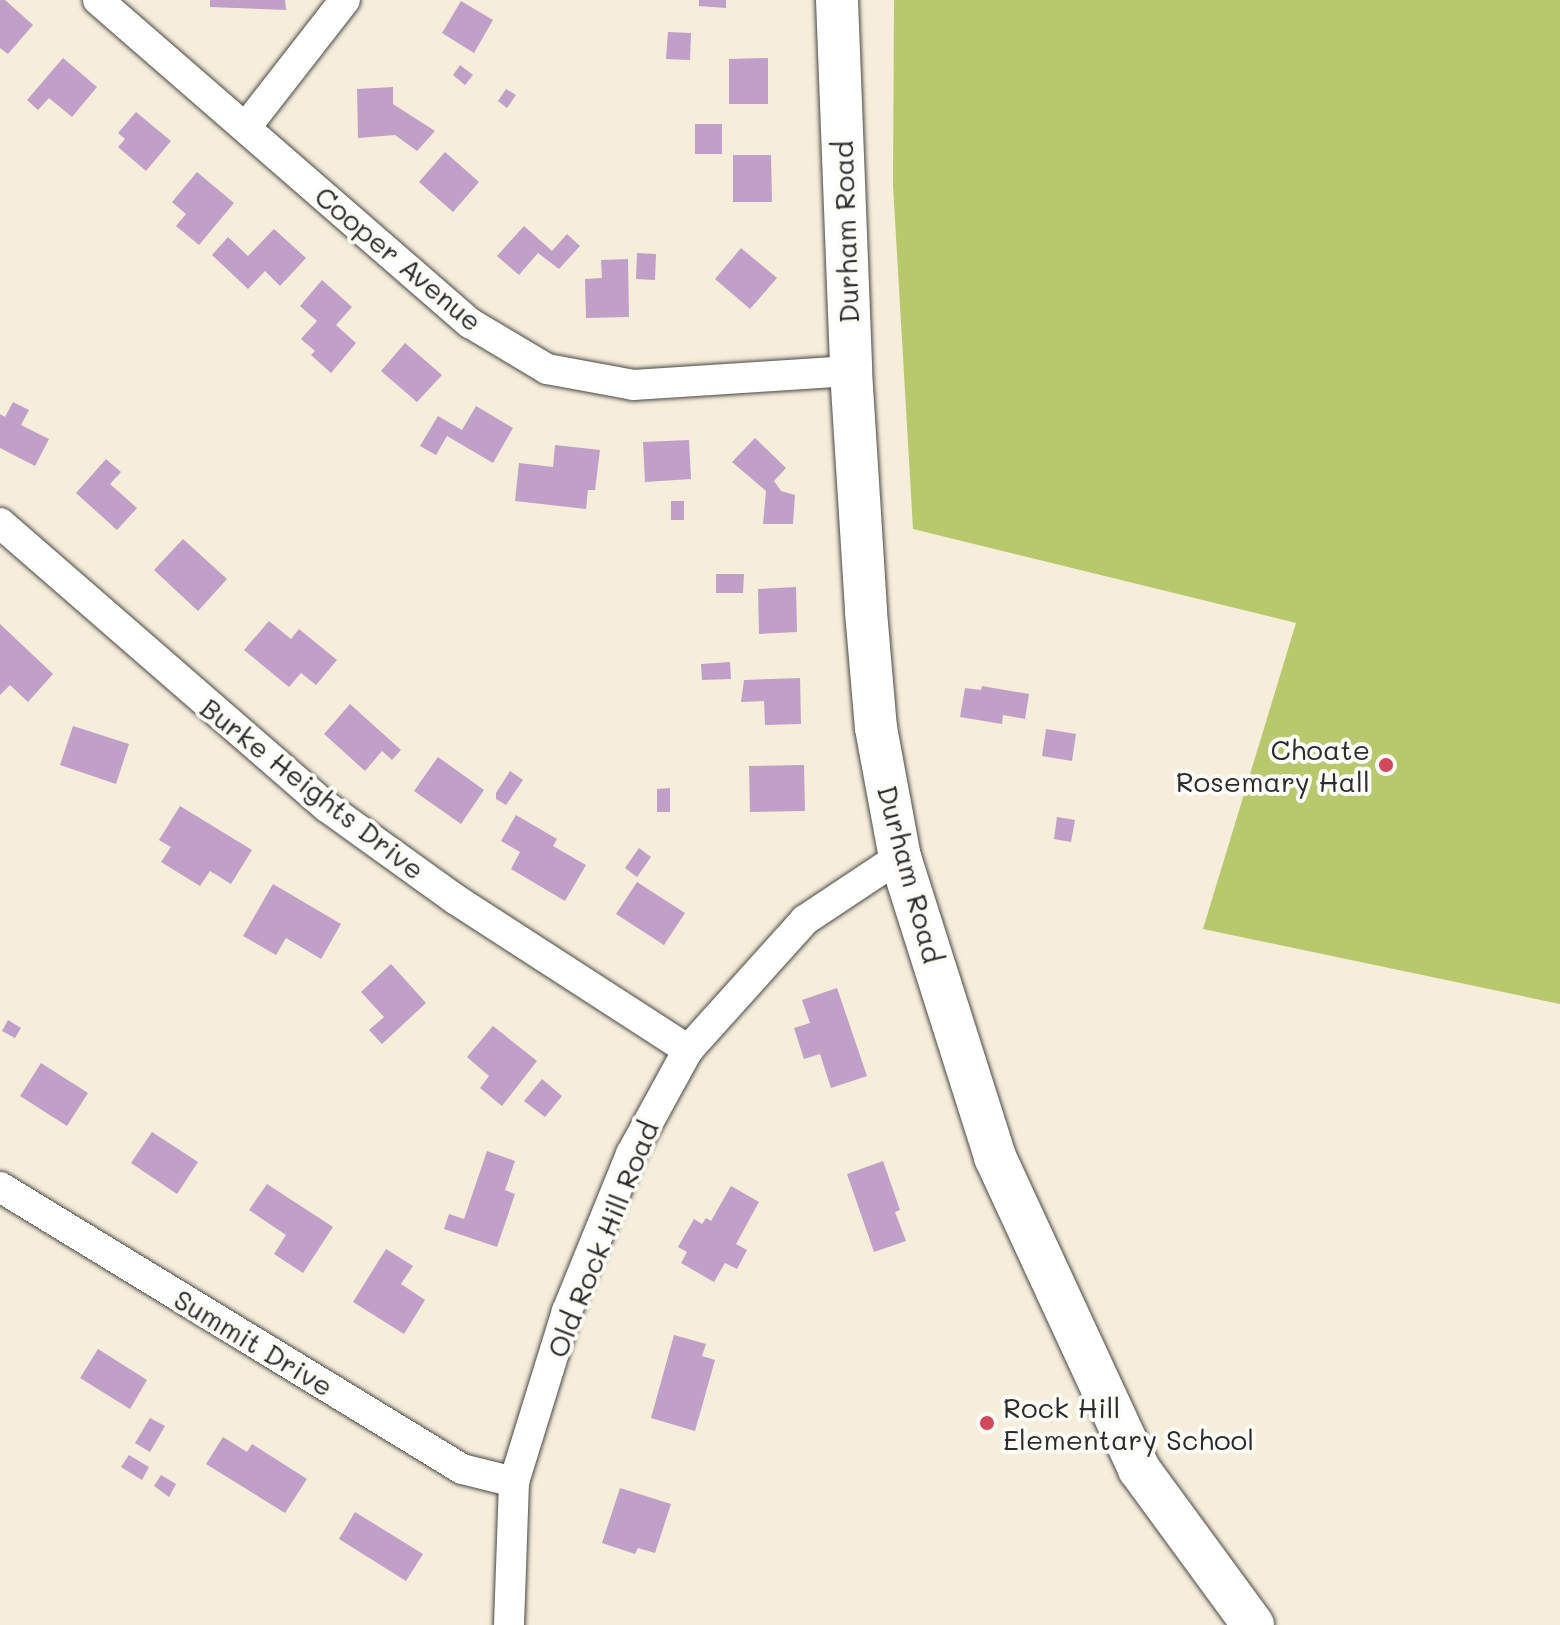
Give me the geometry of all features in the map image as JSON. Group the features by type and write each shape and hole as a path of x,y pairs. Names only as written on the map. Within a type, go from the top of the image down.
{"main road":[{"name":"Durham Road","path":"837,0 851,371 876,728 900,857 995,1157 1139,1469 1253,1625"}],"street":[{"name":"Cooper Avenue","path":"98,0 470,323 547,369 633,385 851,371"},
{"path":"246,127 345,0"},
{"name":"Burke Heights Drive","path":"0,523 327,807 455,899 688,1050"},
{"name":"Old Rock Hill Road","path":"509,1625 514,1482 567,1311 631,1154 688,1050 805,920 900,857"},
{"name":"Summit Drive","path":"0,1187 462,1469 514,1482"}],"green space":[{"path":"894,0 1560,0 1560,1004 1203,929 1296,623 913,529 893,185"}],"building":[{"path":"0,0 5,0 33,25 8,54 0,48"},
{"path":"210,0 285,0 286,10 210,7"},
{"path":"699,0 726,0 726,8 699,6"},
{"path":"461,1 493,20 474,53 442,33"},
{"path":"668,32 691,33 690,60 666,59"},
{"path":"63,58 97,87 72,117 49,98 38,110 27,100"},
{"path":"768,58 768,104 729,104 729,59"},
{"path":"460,65 473,75 465,85 453,75"},
{"path":"393,87 393,104 435,131 417,151 395,135 358,138 357,89"},
{"path":"506,89 516,95 507,108 498,101"},
{"path":"136,112 171,141 146,171 118,147 125,139 118,133"},
{"path":"695,124 722,124 722,154 695,154"},
{"path":"445,152 479,182 453,212 419,182"},
{"path":"733,155 771,155 772,202 733,202"},
{"path":"197,172 234,203 199,245 176,226 186,214 172,202"},
{"path":"524,226 552,251 567,234 580,246 559,269 538,253 519,275 497,256"},
{"path":"274,229 306,258 280,286 265,271 248,289 212,255 228,237 248,256"},
{"path":"741,248 777,278 750,309 715,279"},
{"path":"637,253 656,254 655,280 636,279"},
{"path":"628,259 629,317 586,318 585,279 602,278 601,260"},
{"path":"322,280 352,307 336,325 356,343 331,373 311,355 315,351 301,339 317,321 300,306"},
{"path":"405,343 442,375 417,402 381,371"},
{"path":"13,402 29,410 21,425 49,439 35,466 0,448 0,414 5,417"},
{"path":"476,406 513,428 493,463 447,436 436,455 420,446 438,416 462,430"},
{"path":"755,438 786,468 774,481 781,491 795,495 793,524 763,524 766,491 732,462"},
{"path":"689,440 691,479 645,482 643,442"},
{"path":"555,445 600,450 595,490 588,490 586,509 515,501 519,463 553,467"},
{"path":"106,459 121,472 110,484 137,508 117,530 76,493"},
{"path":"671,501 684,501 684,520 671,520"},
{"path":"183,539 227,579 198,611 154,570"},
{"path":"716,574 744,574 743,593 716,593"},
{"path":"796,587 797,632 759,634 758,589"},
{"path":"269,621 291,639 299,629 337,660 316,685 301,673 289,687 244,650"},
{"path":"0,624 53,674 28,702 10,685 0,695"},
{"path":"730,662 731,679 702,680 701,664"},
{"path":"800,678 801,724 765,725 764,701 741,702 744,680"},
{"path":"982,686 1029,694 1025,719 1003,715 1002,724 960,717 965,688 981,690"},
{"path":"350,704 401,750 392,760 382,751 365,771 324,734"},
{"path":"73,726 129,744 116,784 60,765"},
{"path":"1046,729 1076,734 1072,761 1042,756"},
{"path":"438,757 484,790 461,824 414,791"},
{"path":"804,765 805,811 750,812 749,766"},
{"path":"510,771 523,780 506,805 496,799 496,793"},
{"path":"670,788 670,812 657,812 657,789"},
{"path":"180,806 252,850 231,884 210,871 200,886 161,862 171,847 159,840"},
{"path":"516,815 557,839 553,846 586,865 565,901 511,869 520,852 501,841"},
{"path":"1057,817 1075,820 1071,842 1054,839"},
{"path":"639,848 651,857 637,877 625,868"},
{"path":"637,882 685,913 664,945 616,914"},
{"path":"273,884 341,924 321,959 286,938 276,955 243,936"},
{"path":"391,964 426,1003 382,1044 369,1030 384,1017 361,992"},
{"path":"837,988 867,1076 831,1088 820,1054 804,1059 794,1028 810,1023 802,1000"},
{"path":"8,1020 21,1028 15,1038 2,1031"},
{"path":"493,1026 537,1061 502,1106 480,1088 489,1076 467,1057"},
{"path":"41,1063 88,1093 67,1126 20,1096"},
{"path":"542,1079 562,1096 545,1117 524,1101"},
{"path":"152,1132 198,1162 177,1194 131,1163"},
{"path":"487,1151 515,1161 505,1190 515,1194 497,1247 444,1229 449,1214 464,1219"},
{"path":"883,1161 900,1210 895,1212 906,1241 874,1252 847,1174"},
{"path":"267,1184 333,1227 303,1273 274,1254 286,1235 249,1210"},
{"path":"731,1186 759,1202 736,1244 747,1250 737,1269 725,1263 714,1282 681,1263 687,1252 678,1247 694,1219 702,1224 706,1218 711,1221"},
{"path":"386,1249 413,1266 401,1284 425,1300 404,1334 353,1302"},
{"path":"674,1335 706,1344 702,1356 715,1360 695,1431 651,1418"},
{"path":"98,1349 147,1380 130,1409 80,1378"},
{"path":"150,1418 165,1426 150,1452 135,1443"},
{"path":"223,1437 247,1452 252,1444 307,1479 285,1513 206,1464"},
{"path":"129,1455 149,1467 142,1480 121,1467"},
{"path":"161,1475 176,1484 169,1497 154,1486"},
{"path":"620,1488 671,1504 655,1553 638,1548 635,1554 602,1543"},
{"path":"355,1512 423,1554 406,1581 339,1539"}],"place":[{"name":"Choate Rosemary Hall","path":"1386,765"},
{"name":"Rock Hill Elementary School","path":"987,1423"}]}
